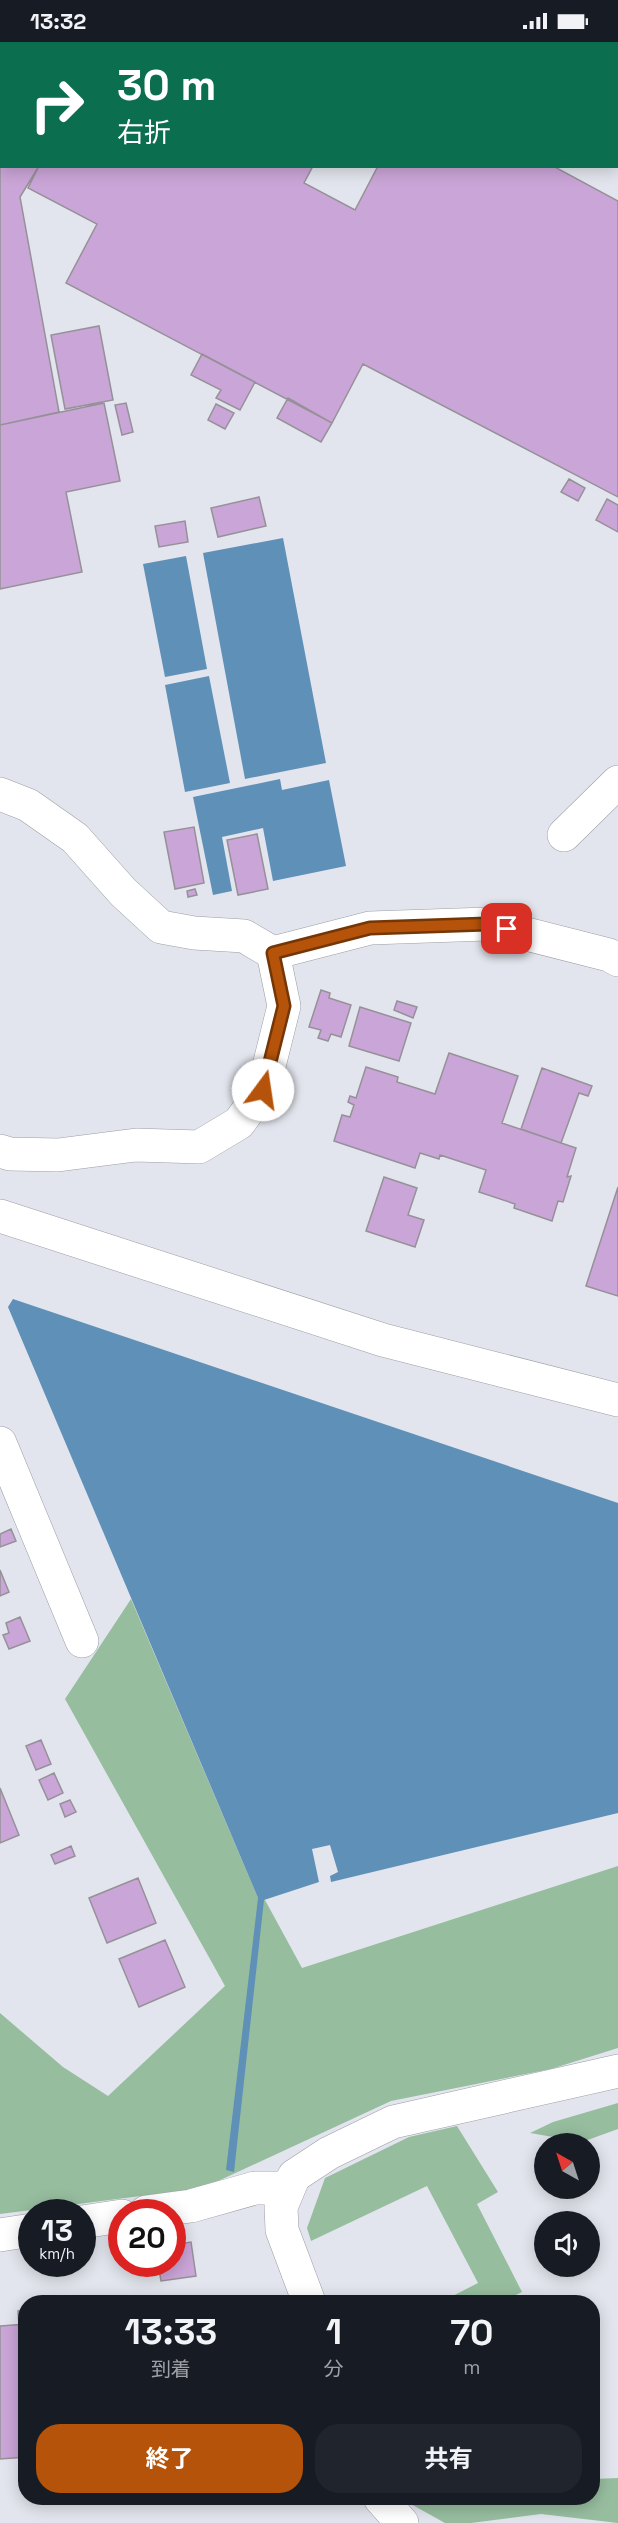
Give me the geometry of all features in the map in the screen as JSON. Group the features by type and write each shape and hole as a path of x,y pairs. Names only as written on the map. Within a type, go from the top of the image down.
{"street":[{"path":"564,835 618,782"},
{"path":"0,794 28,805 75,838 123,892 161,927 194,933 244,936 273,953 370,928 487,924 609,955 618,960"},
{"path":"0,1150 10,1154 58,1155 136,1145 199,1147 239,1123 263,1090 284,1006 273,953"},
{"path":"0,1216 383,1340 618,1400"},
{"path":"0,1443 82,1641"},
{"path":"306,2295 282,2230 281,2207 287,2188 294,2176 309,2164 393,2122 618,2071"},
{"path":"186,2207 255,2188 287,2188"},
{"path":"0,2235 18,2232"},
{"path":"386,2505 402,2523"}],"green space":[{"path":"131,1599 258,1898 265,1900 302,1968 618,1866 618,2048 551,2069 391,2101 203,2188 96,2202 96,2199 18,2199 18,2212 0,2214 0,2013 63,2067 108,2096 225,1986 65,1699"},
{"path":"618,2103 618,2129 600,2136 600,2133 530,2133 553,2122"},
{"path":"457,2126 498,2192 477,2204 522,2292 516,2295 455,2295 478,2283 427,2186 311,2241 307,2228 325,2178 409,2137"},
{"path":"618,2478 618,2523 541,2514 471,2523 445,2523 413,2505 600,2505 600,2479"}],"water":[{"path":"283,538 326,763 245,779 203,553"},
{"path":"186,556 207,669 165,677 143,564"},
{"path":"209,676 230,783 185,792 165,685"},
{"path":"280,779 282,790 329,780 346,866 273,881 263,828 222,837 232,891 213,895 193,797"},
{"path":"13,1299 618,1503 618,1813 331,1882 330,1876 338,1872 330,1845 312,1849 319,1882 264,1900 234,2172 226,2170 258,1898 8,1307"}],"building":[{"path":"0,168 38,168 20,197 59,412 0,425"},
{"path":"38,168 312,168 304,183 355,210 377,168 557,168 618,201 618,497 363,364 332,423 66,283 97,224 28,188"},
{"path":"99,326 113,400 65,409 51,335"},
{"path":"202,354 255,382 240,410 216,398 221,390 191,375"},
{"path":"288,398 332,423 321,442 277,418"},
{"path":"104,403 120,481 66,492 82,572 0,589 0,425"},
{"path":"126,403 133,432 122,435 115,405"},
{"path":"216,404 234,413 225,429 208,420"},
{"path":"569,479 585,488 578,501 561,492"},
{"path":"259,497 266,526 218,537 211,508"},
{"path":"607,499 618,505 618,532 596,520"},
{"path":"185,521 188,542 159,547 155,526"},
{"path":"194,827 204,883 175,889 164,832"},
{"path":"257,834 268,889 238,895 227,840"},
{"path":"195,889 197,895 188,897 187,891"},
{"path":"321,990 330,993 329,998 351,1005 341,1037 331,1034 328,1041 318,1038 321,1030 309,1027"},
{"path":"397,1001 417,1007 413,1018 394,1010"},
{"path":"360,1007 411,1023 399,1061 349,1046"},
{"path":"449,1053 518,1076 502,1123 576,1148 567,1177 571,1176 563,1202 558,1201 552,1221 514,1208 515,1204 479,1192 486,1170 440,1155 439,1159 420,1153 415,1168 334,1141 342,1115 350,1117 354,1105 348,1102 350,1096 356,1098 366,1067 398,1077 397,1082 435,1094"},
{"path":"542,1068 592,1086 588,1096 579,1093 561,1143 521,1129"},
{"path":"384,1177 417,1188 408,1215 424,1220 415,1247 366,1231"},
{"path":"618,1187 618,1296 586,1286"},
{"path":"11,1529 16,1541 0,1547 0,1534"},
{"path":"0,1570 9,1592 0,1596"},
{"path":"20,1617 30,1641 9,1649 3,1635 9,1633 6,1623"},
{"path":"41,1740 51,1764 36,1770 26,1746"},
{"path":"54,1773 63,1793 48,1800 39,1780"},
{"path":"0,1788 19,1835 0,1843"},
{"path":"70,1800 76,1812 65,1817 60,1804"},
{"path":"71,1846 75,1856 55,1864 51,1855"},
{"path":"138,1878 156,1923 107,1943 89,1898"},
{"path":"165,1940 185,1987 139,2007 119,1959"},
{"path":"191,2242 196,2276 161,2281 160,2277 186,2277 186,2243"},
{"path":"18,2325 18,2458 0,2459 0,2326"}],"route":[{"path":"263,1090 284,1006 273,953 370,928 487,924 507,929"}]}
